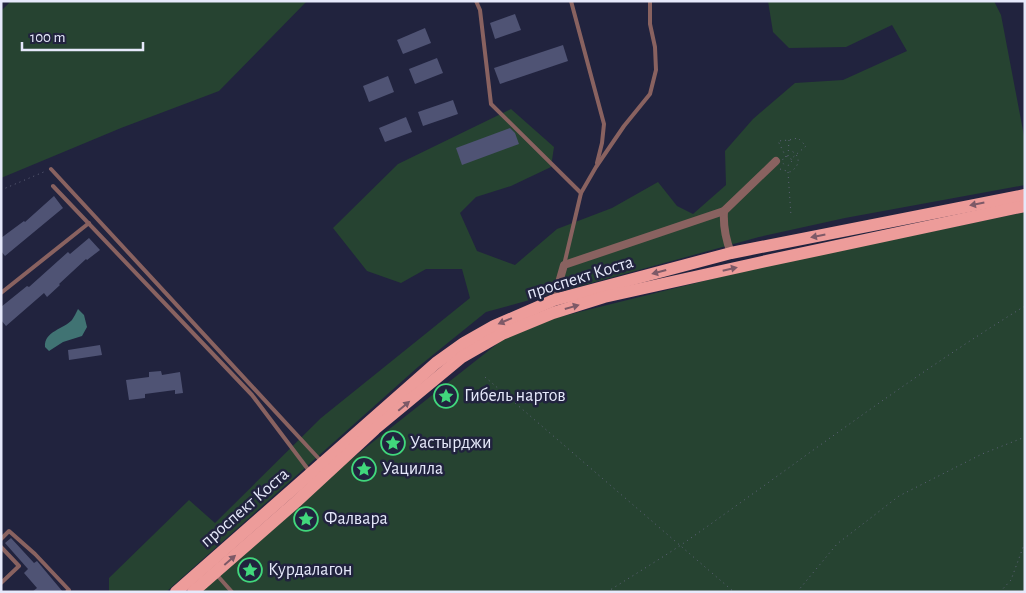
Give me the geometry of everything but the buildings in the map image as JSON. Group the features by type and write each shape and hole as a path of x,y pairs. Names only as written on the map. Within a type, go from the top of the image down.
{"main road":[{"name":"проспект Коста","path":"176,592 436,363 464,343 494,326 554,300 731,253 1025,195"},
{"name":"проспект Коста","path":"193,592 296,502 375,429 462,357 502,334 553,312 604,298 1025,206"}],"street":[{"path":"554,300 564,265 724,211 776,161"},
{"path":"724,211 727,242 731,253"}],"lane":[{"path":"476,1 480,10 491,104 581,193"},
{"path":"572,1 604,124 602,143 596,167"},
{"path":"564,265 581,193 624,126 650,94 656,70 650,24 650,1"},
{"path":"51,169 322,463"},
{"path":"53,186 252,395 311,473"},
{"path":"1,293 89,223"},
{"path":"1,539 9,531 35,554 69,590 67,592"},
{"path":"1,547 19,566 1,583"},
{"path":"215,572 232,592"}],"path":[{"path":"798,138 806,146 790,159 783,151 778,140 798,138"},
{"path":"789,140 787,157 782,162 785,166 791,164 790,159"},
{"path":"783,151 776,161 780,169 788,172 798,165 796,154 789,150"},
{"path":"1,190 51,169"},
{"path":"788,172 791,216"},
{"path":"607,592 679,546 868,412 992,326 1025,306"},
{"path":"485,377 734,592"},
{"path":"797,592 837,544 899,496 982,454 1025,437"},
{"path":"1000,592 1011,580 1025,542"}],"shaded area":[{"path":"11,1 307,1 219,91 121,128 1,178 1,11"},
{"path":"768,1 994,1 1001,15 1025,141 1025,185 845,218 759,237 486,312 418,367 166,592 109,592 109,578 189,500 215,523 321,418 470,298 462,269 426,269 401,283 367,271 333,228 398,164 511,109 554,147 551,167 511,186 476,197 460,213 477,251 515,265 557,229 612,208 658,182 677,206 693,214 726,185 725,151 753,119 795,83 843,80 907,51 892,25 846,47 789,48 773,32"},
{"path":"1025,212 1025,592 198,592 345,464 502,340 555,318 752,269"},
{"path":"78,309 84,315 87,327 82,336 63,342 49,351 45,347 48,337 69,323"}],"place":[{"name":"Гибель нартов","path":"446,396"},
{"name":"Уастырджи","path":"393,443"},
{"name":"Уацилла","path":"364,469"},
{"name":"Фалвара","path":"306,519"},
{"name":"Курдалагон","path":"250,570"}]}
